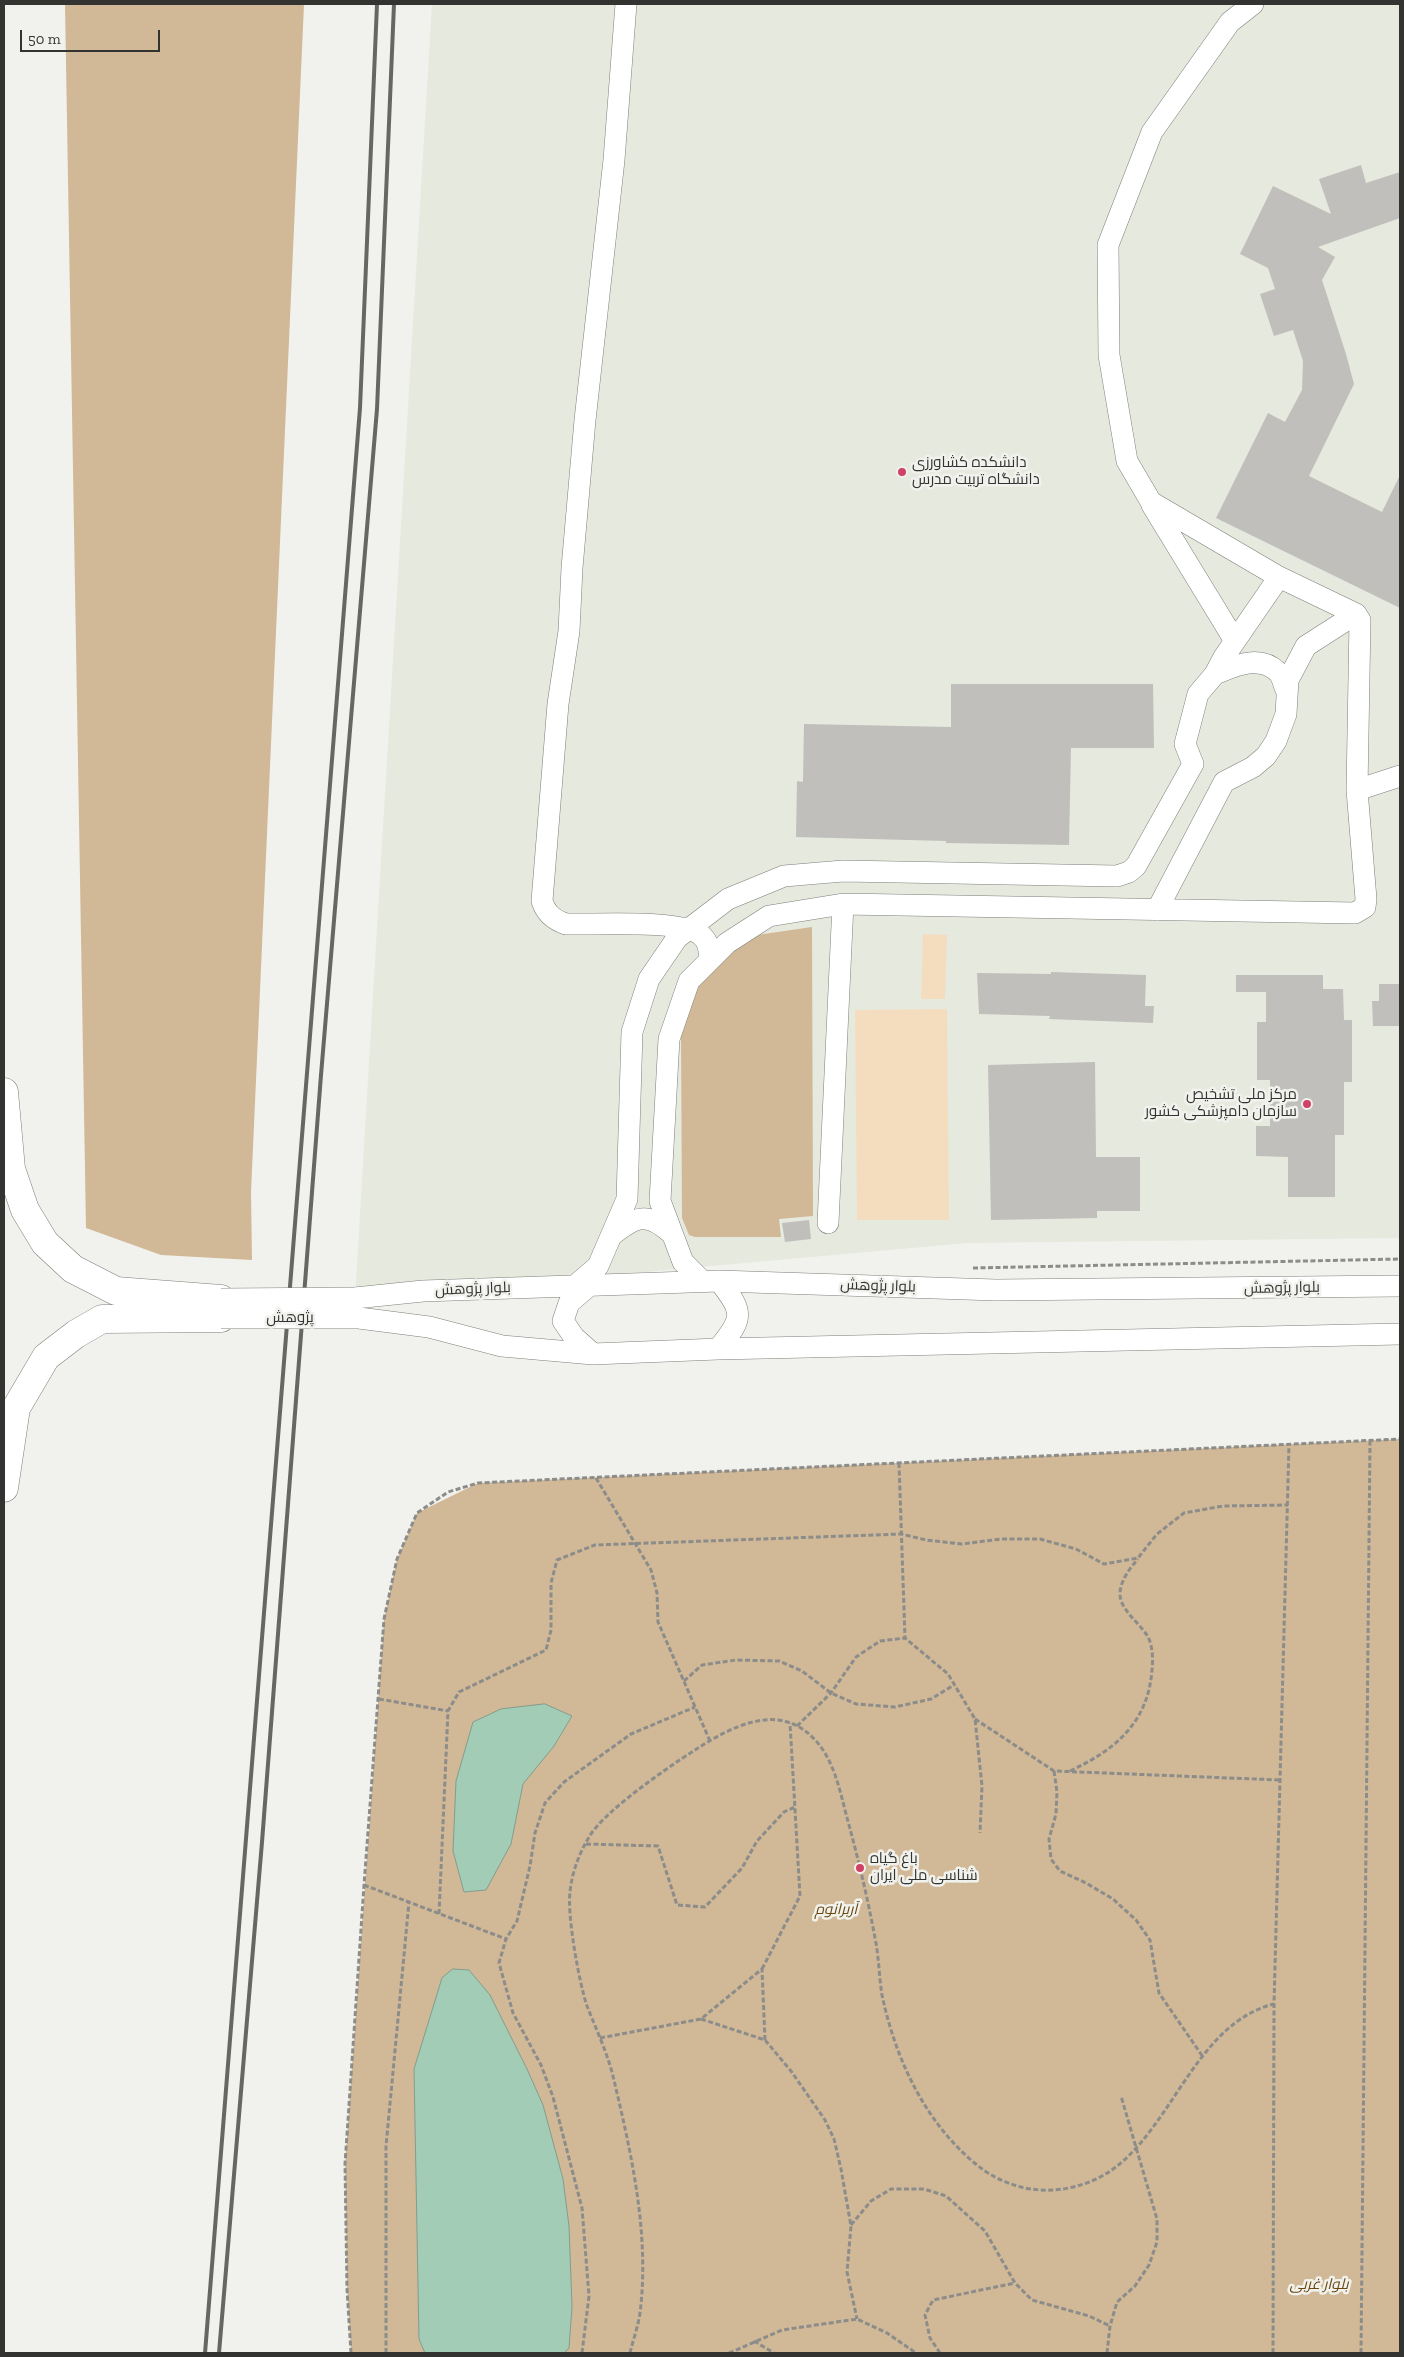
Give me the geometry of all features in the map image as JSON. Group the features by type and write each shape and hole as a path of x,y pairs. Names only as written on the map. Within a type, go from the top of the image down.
{"highway":[{"path":"4,1092 11,1169 25,1210 45,1243 73,1269 116,1291 221,1309"},
{"path":"4,1488 16,1408 46,1357 76,1334 102,1319 221,1309"}],"street":[{"path":"626,4 614,160 585,420 572,568 569,631 558,704 542,901 544,909 550,915 566,924 658,925 688,930 699,934 705,940 709,948 710,960"},
{"path":"1235,641 1127,461 1109,354 1108,245 1152,132 1230,22 1253,4"},
{"path":"718,1349 735,1329 738,1314 735,1301 684,1262 660,1202 669,1039 689,981 731,940 769,916 843,904 1355,913 1365,907 1366,899 1356,790 1360,620 1356,614 1279,577 1151,502"},
{"path":"593,1354 574,1338 564,1321 569,1303 598,1266 627,1199 632,1032 649,979 677,938 728,899 784,876 843,871 1117,876 1129,872 1136,866 1193,764 1185,744 1189,722 1198,694 1215,674 1279,577"},
{"path":"1157,910 1224,782 1253,767 1266,756 1276,741 1286,714 1288,680 1306,646 1356,614"},
{"path":"1215,674 1242,663 1260,662 1278,672 1286,690"},
{"path":"1356,790 1400,776"},
{"path":"828,1223 843,904"},
{"path":"714,910 715,927 722,937 731,940"},
{"path":"612,1236 632,1220 647,1218 659,1222 672,1234"},
{"name":"بلوار پژوهش","path":"357,1308 423,1291 711,1281 996,1290 1400,1286"},
{"path":"357,1308 502,1346 593,1354 718,1349 1400,1334"},
{"name":"پژوهش","path":"221,1309 357,1308"}],"path":[{"path":"972,1268 1400,1259"},
{"path":"351,2353 347,2289 345,2164 384,1619 397,1559 417,1513 448,1492 478,1483 1400,1439"},
{"path":"1361,2353 1370,1440"},
{"path":"1273,2353 1274,2004 1289,1444"},
{"path":"899,1463 905,1638"},
{"path":"596,1478 652,1570 657,1593 658,1622 710,1741"},
{"path":"1069,1772 1088,1762 1129,1732 1144,1706 1151,1682 1153,1657 1148,1637 1122,1602 1122,1586 1127,1571 1157,1534 1184,1513 1223,1506 1288,1505"},
{"path":"439,1914 448,1711 459,1692 546,1650 551,1630 550,1583 557,1560 596,1545 901,1534 926,1540 962,1544 1001,1539 1040,1539 1076,1550 1104,1564 1138,1558"},
{"path":"797,1726 831,1693 856,1657 880,1641 905,1638 948,1674 975,1719 1054,1771 1280,1780"},
{"path":"684,1681 702,1665 736,1660 779,1661 802,1671 831,1693 856,1704 894,1707 931,1699 954,1685"},
{"path":"379,1699 448,1711"},
{"path":"582,2353 589,2296 582,2208 553,2097 541,2066 513,2014 499,1962 506,1939 517,1921 530,1866 535,1832 545,1803 564,1782 631,1734 695,1707"},
{"path":"630,2353 640,2315 643,2257 635,2181 612,2070 585,2000 574,1944 569,1896 575,1865 591,1832 612,1811 687,1755 710,1741 749,1721 771,1718 797,1726 816,1740 832,1766 841,1795 872,1922 882,1992 902,2065 921,2099 960,2150 984,2171 1015,2187 1041,2190 1070,2187 1096,2179 1136,2148 1202,2057 1240,2017 1259,2007 1274,2004"},
{"path":"975,1719 982,1786 980,1833"},
{"path":"600,2038 701,2019 762,1969 800,1896 790,1724"},
{"path":"1054,1771 1057,1792 1056,1814 1049,1839 1051,1859 1060,1871 1086,1883 1113,1899 1136,1920 1150,1940 1159,1992 1202,2057"},
{"path":"586,1844 658,1846 677,1905 705,1907 742,1868 757,1841 784,1812 795,1807"},
{"path":"364,1884 506,1939"},
{"path":"386,2353 386,2146 409,1902"},
{"path":"762,1969 765,2040"},
{"path":"701,2019 765,2040 791,2071 825,2120 834,2139 851,2226 847,2272 857,2318"},
{"path":"1107,2353 1110,2326 1117,2302 1135,2286 1149,2265 1157,2242 1157,2219 1121,2096"},
{"path":"851,2226 871,2200 891,2190 924,2188 946,2196 969,2214 985,2231 1015,2282 1032,2300 1089,2316 1110,2326"},
{"path":"940,2353 930,2338 925,2315 933,2300 1015,2282"},
{"path":"729,2353 782,2330 857,2318 887,2333 916,2353"},
{"path":"754,2341 774,2353"}],"shaded area":[{"name":"دانشکده کشاورزی دانشگاه تربیت مدرس","path":"432,4 1400,4 1400,1238 967,1243 355,1298"},
{"path":"923,934 947,935 945,999 921,999"},
{"path":"947,1009 949,1220 857,1220 855,1010"},
{"path":"545,1704 572,1716 554,1746 523,1784 511,1844 486,1890 464,1892 453,1851 456,1781 473,1722 501,1709"},
{"path":"453,1969 469,1970 490,1995 543,2105 563,2179 569,2226 572,2307 569,2348 564,2353 425,2353 419,2339 414,2069 442,1978"}],"green space":[{"path":"65,4 304,4 251,1192 252,1260 161,1255 86,1228"},
{"path":"812,927 813,1216 779,1219 781,1237 695,1237 689,1235 682,1218 681,1031 691,995 711,970 734,948 757,935"},
{"name":"آربرانوم","path":"1400,1439 1400,2353 351,2353 347,2289 345,2164 384,1619 397,1559 417,1513 478,1483"}],"building":[{"path":"1361,165 1366,183 1400,172 1400,218 1318,247 1335,257 1322,280 1354,384 1309,476 1382,512 1400,475 1400,608 1216,518 1268,413 1285,422 1302,390 1303,361 1293,330 1274,336 1260,294 1275,289 1268,268 1240,254 1273,186 1331,214 1319,179"},
{"path":"951,684 1153,684 1154,748 1071,748 1069,845 946,843 946,841 796,837 797,781 803,782 804,724 951,727"},
{"path":"1051,972 1146,975 1145,1006 1154,1006 1153,1023 1049,1019 1050,1016 979,1014 977,973 1051,974"},
{"name":"مرکز ملی تشخیص سازمان دامپزشکی کشور","path":"1236,975 1323,975 1323,989 1343,989 1344,1020 1352,1020 1352,1082 1344,1082 1344,1135 1335,1135 1335,1197 1288,1197 1288,1157 1256,1156 1256,1126 1270,1126 1270,1080 1257,1080 1257,1022 1266,1022 1266,992 1236,992"},
{"path":"1379,984 1400,984 1400,1026 1373,1026 1372,1001 1379,1001"},
{"path":"1095,1062 1096,1157 1140,1157 1140,1211 1097,1211 1097,1218 991,1220 988,1065"},
{"path":"809,1220 811,1239 785,1242 782,1223"}],"railway":[{"path":"205,2353 360,408 377,4"},
{"path":"219,2353 262,1842 321,1075 377,409 394,4"}],"place":[{"name":"دانشکده کشاورزی دانشگاه تربیت مدرس","path":"902,472"},
{"name":"مرکز ملی تشخیص سازمان دامپزشکی کشور","path":"1307,1104"},
{"name":"باغ گیاه‌ شناسی ملی ایران","path":"860,1868"}],"park label":[{"name":"بلوار غربی","path":"1319,2285"}]}
